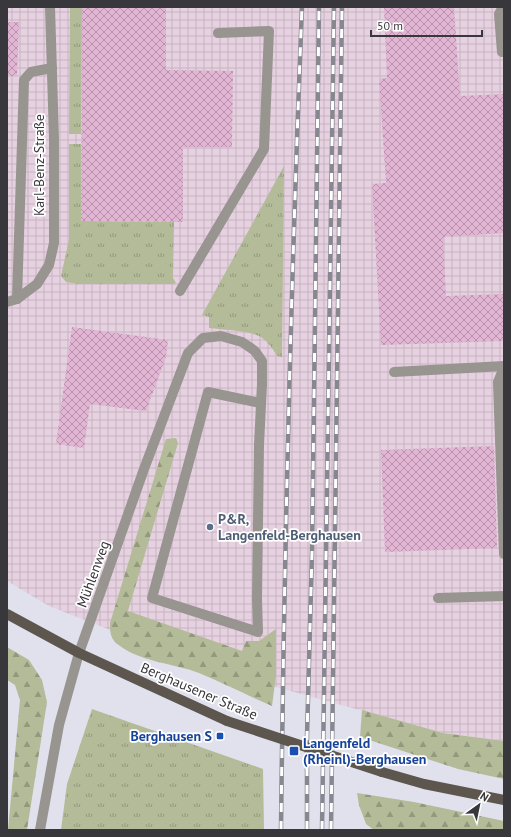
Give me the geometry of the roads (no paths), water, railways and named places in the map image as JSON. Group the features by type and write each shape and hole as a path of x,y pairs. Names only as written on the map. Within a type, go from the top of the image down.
{"main road":[{"name":"Berghausener Straße","path":"7,614 80,653 226,721 382,772 424,784 504,800"}],"street":[{"name":"Karl-Benz-Straße","path":"7,302 17,299 37,284 49,264 54,243 50,7"},
{"path":"502,52 499,14 504,7"},
{"path":"180,291 264,149 269,31 218,33"},
{"path":"17,299 24,80 31,72 52,68"},
{"name":"Mühlenweg","path":"40,830 59,725 80,653 144,469 188,353 203,338 221,336 242,342 255,351 262,361 260,403"},
{"path":"394,372 504,366 498,382 504,554"},
{"path":"208,392 260,403 257,566 258,632 152,598 208,392"},
{"path":"438,598 504,596"}],"railway":[{"path":"281,830 288,418 302,7"},
{"path":"307,830 307,736 312,553 319,7"},
{"path":"322,830 334,7"},
{"path":"331,830 342,7"}],"place":[{"name":"P&R, Langenfeld-Berghausen","path":"210,527"},
{"name":"Berghausen S","path":"220,736"},
{"name":"Langenfeld (Rheinl)-Berghausen","path":"294,751"}]}
